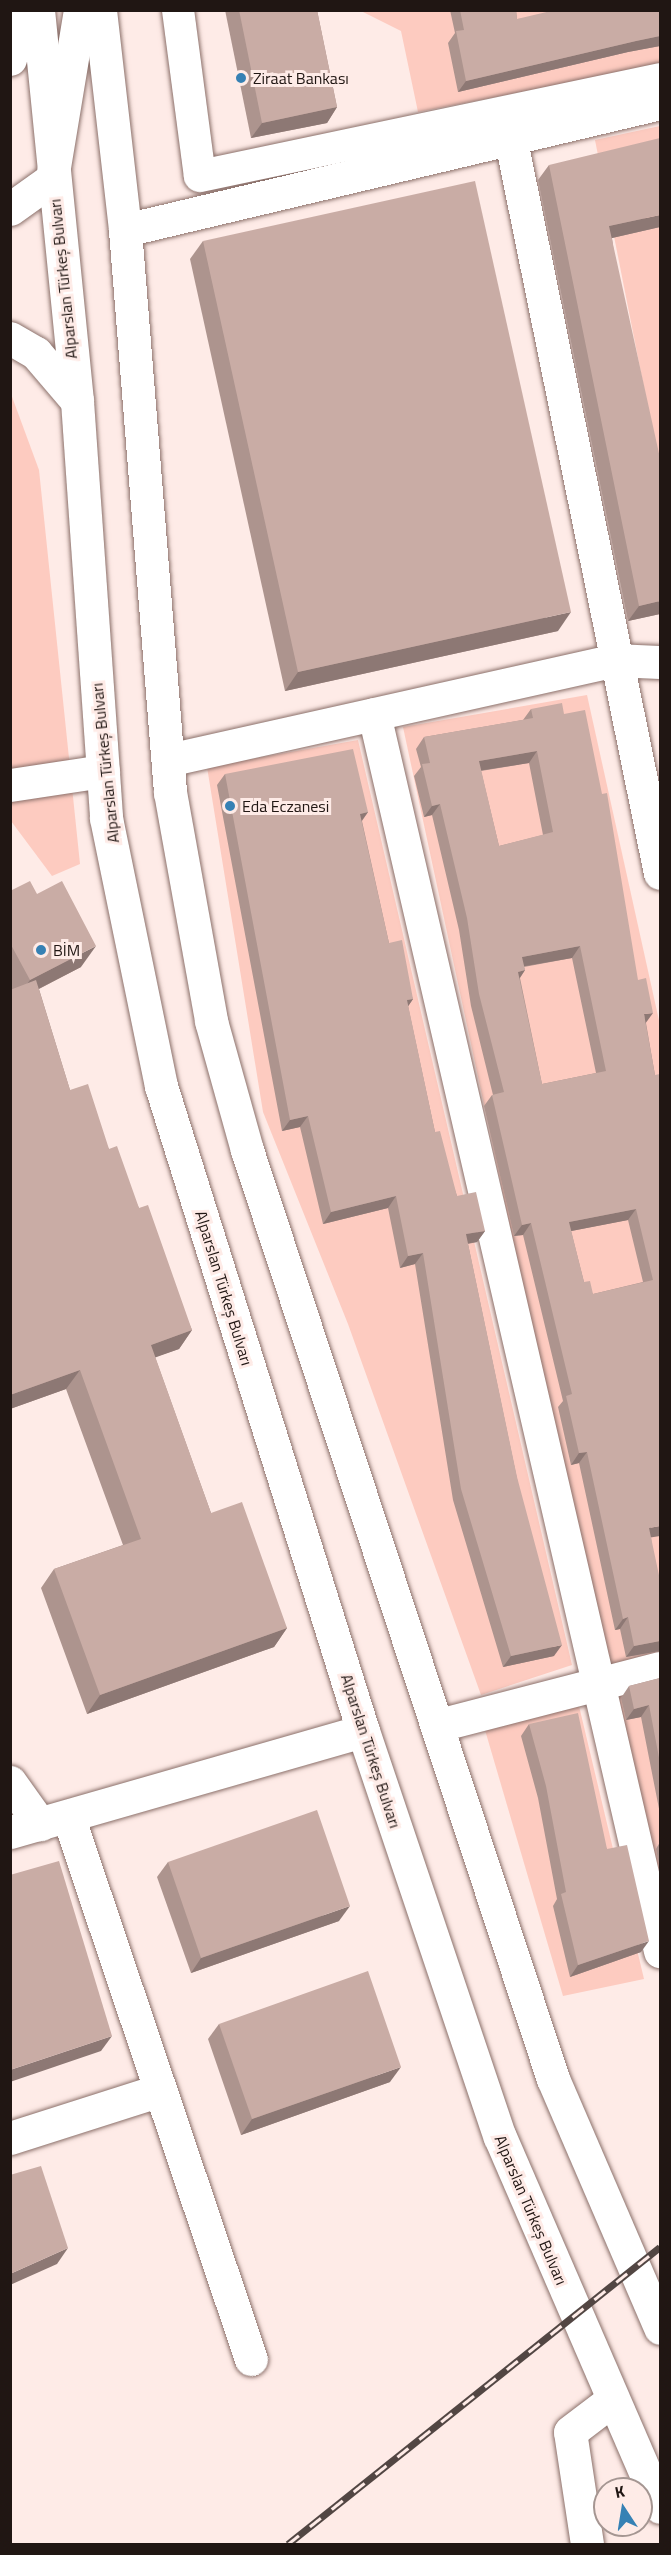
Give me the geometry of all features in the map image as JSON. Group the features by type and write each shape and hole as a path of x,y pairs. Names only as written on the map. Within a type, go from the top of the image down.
{"main road":[{"path":"10,59 23,10"},
{"name":"Alparslan Türkeş Bulvarı","path":"38,10 52,179 77,401 106,818 161,1086 363,1731 500,2137 612,2400 660,2506"},
{"path":"10,209 52,179 80,10"},
{"path":"100,10 125,230 168,760 212,1021 244,1139 439,1725 553,2079 660,2328"},
{"path":"125,230 510,136 660,103"},
{"path":"510,136 614,660 660,873"},
{"path":"10,338 36,353 77,401"},
{"path":"168,760 614,660 660,662"},
{"path":"374,714 660,1951"},
{"path":"10,785 103,771"},
{"path":"439,1725 660,1668"},
{"path":"40,1824 363,1731"},
{"path":"10,1782 40,1824 160,2090 251,2359"},
{"path":"10,2138 160,2090"},
{"path":"587,2544 570,2432 612,2400"}],"street":[{"path":"178,10 200,176 660,79"}],"shaded area":[{"path":"361,11 660,11 660,65 418,112 401,31"},
{"path":"660,126 660,469 595,140"},
{"path":"11,394 39,470 80,864 52,876 11,821"},
{"path":"587,695 660,1025 660,1652 611,1666 525,1296 403,727"},
{"path":"358,740 572,1665 481,1695 348,1324 263,1112 207,767"},
{"path":"660,1675 660,1898 607,1688"},
{"path":"579,1706 644,1979 563,1996 485,1730"}],"building":[{"path":"239,10 317,10 337,107 262,123"},
{"path":"460,10 516,10 517,19 555,10 660,10 660,36 466,81 456,31 464,30"},
{"path":"660,138 660,215 609,226 660,458 660,601 639,606 549,165"},
{"path":"475,181 571,612 298,672 203,241"},
{"path":"562,703 564,714 585,710 602,794 607,793 638,980 646,978 653,1013 644,1014 655,1075 660,1074 660,1526 649,1528 660,1580 660,1641 634,1646 628,1617 623,1619 587,1452 579,1453 566,1396 572,1394 531,1223 522,1225 492,1095 504,1092 479,994 467,918 440,804 432,806 422,764 430,763 424,737 533,718 531,709","holes":["537,751 553,832 499,846 479,761","580,946 606,1071 542,1084 518,972 525,970 522,957","636,1209 653,1280 593,1294 590,1281 584,1282 569,1222"]},
{"path":"353,749 368,812 360,814 389,943 402,940 413,999 407,1000 435,1132 440,1131 457,1196 476,1192 485,1231 466,1234 517,1477 562,1645 511,1656 461,1489 423,1253 408,1256 396,1196 331,1212 308,1116 290,1120 225,774"},
{"path":"30,881 37,894 62,881 96,946 30,980 10,943 10,891"},
{"path":"36,980 70,1090 88,1084 109,1149 117,1146 139,1208 148,1205 192,1330 151,1345 211,1513 242,1502 287,1628 100,1695 54,1569 141,1539 80,1370 10,1395 10,990"},
{"path":"660,1678 660,1763 649,1705 634,1709 629,1686"},
{"path":"578,1713 607,1849 627,1845 649,1941 578,1965 561,1894 566,1892 546,1786 529,1724"},
{"path":"317,1810 350,1906 201,1958 168,1862"},
{"path":"59,1861 112,2036 10,2070 10,1875"},
{"path":"368,1971 401,2067 252,2119 219,2024"},
{"path":"41,2166 68,2248 10,2274 10,2175"}],"railway":[{"path":"288,2544 660,2247"}],"place":[{"name":"Ziraat Bankası","path":"241,78"},
{"name":"Eda Eczanesi","path":"230,806"},
{"name":"BİM","path":"41,950"}]}
